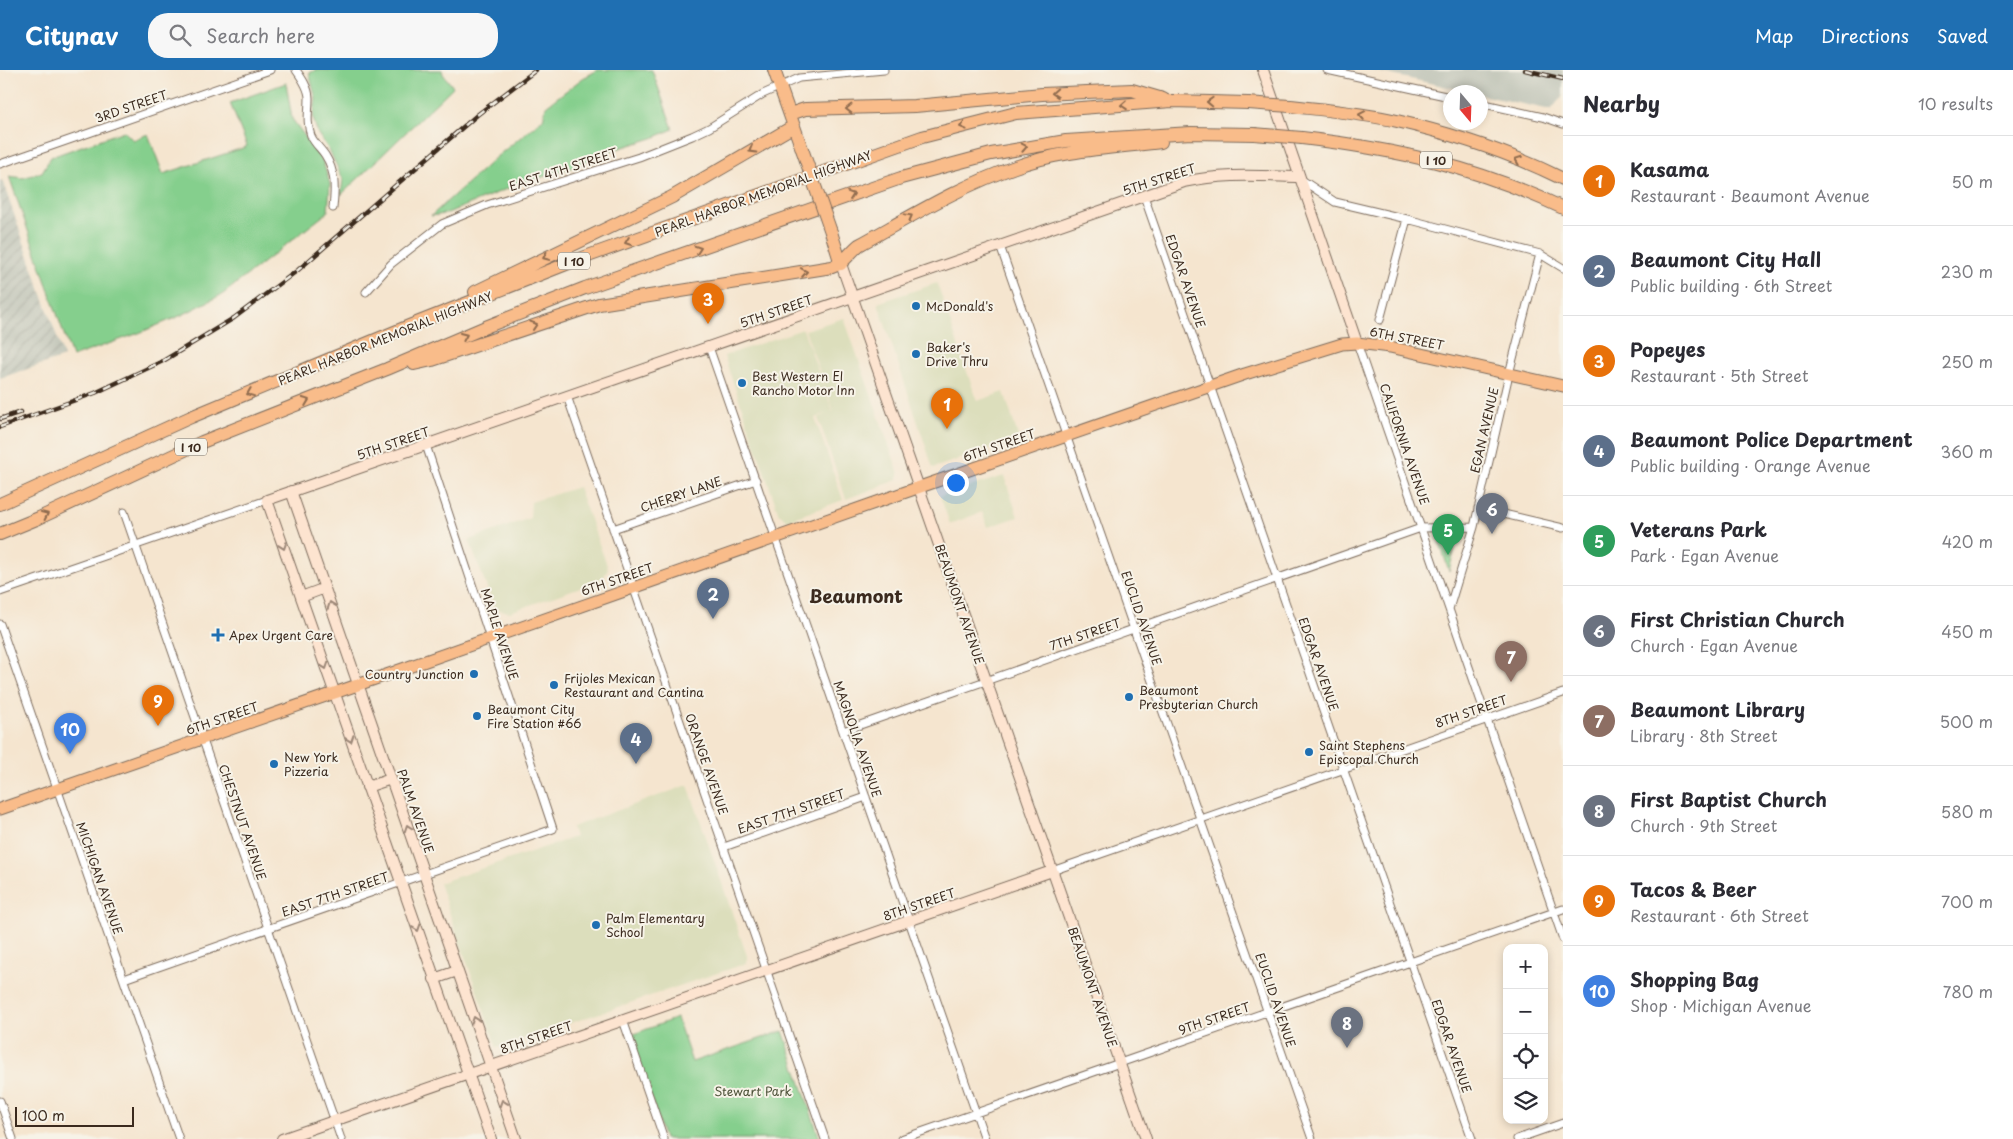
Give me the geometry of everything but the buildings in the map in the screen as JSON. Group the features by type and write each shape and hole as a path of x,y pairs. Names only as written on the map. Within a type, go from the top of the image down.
{"highway":[{"name":"BEAUMONT AVENUE","path":"774,70 842,264"},
{"path":"790,114 805,109 915,106 1042,94 1132,90 1172,101"},
{"name":"PEARL HARBOR MEMORIAL HIGHWAY","path":"0,504 191,417 409,326 574,261 922,137 1016,113 1172,101 1248,103 1342,112 1396,121 1486,148 1563,179"},
{"path":"409,326 530,264 672,197 794,126"},
{"path":"387,369 432,360 599,304 842,264 850,252 859,245 976,182 1017,166 1096,150 1239,133"},
{"name":"I 10","path":"0,534 39,518 202,442 585,288 901,178 991,154 1043,144 1142,135 1239,133 1302,138 1388,150 1436,161 1487,176 1563,208"}],"main road":[{"name":"6TH STREET","path":"0,809 1066,436 1323,349 1342,344 1356,343 1390,347 1563,386"}],"street":[{"name":"3RD STREET","path":"0,164 270,70"},
{"path":"296,70 302,78 309,96 307,117 312,138 326,157 333,173 335,182 333,208"},
{"name":"EAST 4TH STREET","path":"366,292 391,264 442,224 487,206 639,157 692,136 709,128 763,94 799,78 884,70"},
{"name":"CALIFORNIA AVENUE","path":"1263,70 1563,939"},
{"path":"1327,70 1443,95"},
{"path":"1488,105 1543,117 1563,124"},
{"name":"5TH STREET","path":"0,592 1144,196 1208,176 1299,178"},
{"path":"1299,178 1335,202 1540,254 1563,268"},
{"name":"EDGAR AVENUE","path":"1144,196 1472,1139"},
{"path":"1380,320 1407,219"},
{"name":"EUCLID AVENUE","path":"1000,246 1312,1139"},
{"name":"EGAN AVENUE","path":"1449,610 1474,527 1509,374 1540,254"},
{"name":"BEAUMONT AVENUE","path":"842,264 1146,1139"},
{"name":"MAGNOLIA AVENUE","path":"709,347 985,1139"},
{"name":"ORANGE AVENUE","path":"567,396 724,847 765,971 825,1139"},
{"name":"MAPLE AVENUE","path":"426,445 553,829"},
{"name":"CHERRY LANE","path":"613,529 756,480"},
{"name":"PALM AVENUE","path":"291,492 516,1139"},
{"path":"267,500 490,1139"},
{"path":"1478,508 1563,528"},
{"name":"CHESTNUT AVENUE","path":"124,512 341,1139"},
{"name":"7TH STREET","path":"843,731 1420,528 1474,527"},
{"path":"301,597 325,588"},
{"name":"MICHIGAN AVENUE","path":"0,624 179,1139"},
{"name":"8TH STREET","path":"282,1139 1563,693"},
{"path":"367,787 391,779"},
{"name":"EAST 7TH STREET","path":"724,847 866,797"},
{"name":"EAST 7TH STREET","path":"124,979 553,829"},
{"name":"9TH STREET","path":"901,1139 1563,909"},
{"path":"434,979 457,971"},
{"path":"623,1020 664,1139"},
{"path":"0,1101 13,1139"},
{"path":"1517,1139 1563,1123"}],"shaded area":[{"path":"1369,70 1563,70 1563,95 1551,110 1488,96 1488,85 1443,86"},
{"path":"2,180 64,357 0,378 0,181"},
{"path":"937,283 977,401 1004,392 1019,439 933,468 878,303"},
{"path":"844,318 899,474 897,480 846,499 818,418 828,413 815,418 843,500 788,520 779,514 724,356 803,329 834,412 805,330"},
{"path":"1004,476 1018,517 988,527 982,512 950,524 940,496"},
{"path":"578,487 608,568 603,579 510,612 495,609 469,540 530,518 531,502"},
{"name":"Palm Elementary School","path":"688,785 747,956 747,963 497,1048 439,883 575,837 572,827"}],"green space":[{"path":"316,70 442,70 453,87 341,195 343,179 329,150 318,134 313,118 316,99 309,73"},
{"path":"598,70 652,70 673,129 653,138 610,151 574,167 514,186 445,214 431,216 495,158 543,119 546,106 583,78"},
{"path":"286,83 292,119 322,159 330,184 328,212 223,294 182,315 139,333 72,357 9,176 23,178 42,172 51,157 124,131 133,140 148,134 163,174 243,148 247,146 230,103"},
{"path":"1438,538 1457,539 1449,571"},
{"name":"Stewart Park","path":"677,1018 692,1062 783,1031 820,1139 664,1139 631,1035"}],"railway":[{"path":"0,427 95,393 163,361 234,318 298,270 477,115 536,70"},
{"path":"1525,70 1563,79"},
{"path":"0,419 21,412"}],"place":[{"name":"McDonald's","path":"916,306"},
{"name":"Popeyes","path":"708,324"},
{"name":"Baker's Drive Thru","path":"916,354"},
{"name":"Best Western El Rancho Motor Inn","path":"742,383"},
{"name":"Kasama","path":"947,429"},
{"name":"First Christian Church","path":"1492,534"},
{"name":"Veterans Park","path":"1448,555"},
{"name":"Beaumont City Hall","path":"713,619"},
{"name":"Apex Urgent Care","path":"218,635"},
{"name":"Country Junction","path":"474,674"},
{"name":"Beaumont Library","path":"1511,682"},
{"name":"Frijoles Mexican Restaurant and Cantina","path":"554,685"},
{"name":"Beaumont Presbyterian Church","path":"1129,697"},
{"name":"Beaumont City Fire Station #66","path":"477,716"},
{"name":"Tacos & Beer","path":"158,726"},
{"name":"Saint Stephens Episcopal Church","path":"1309,752"},
{"name":"Shopping Bag","path":"70,754"},
{"name":"New York Pizzeria","path":"274,764"},
{"name":"Beaumont Police Department","path":"636,764"},
{"name":"Palm Elementary School","path":"596,925"},
{"name":"First Baptist Church","path":"1347,1048"}],"district":[{"name":"Beaumont","path":"856,595"}]}
